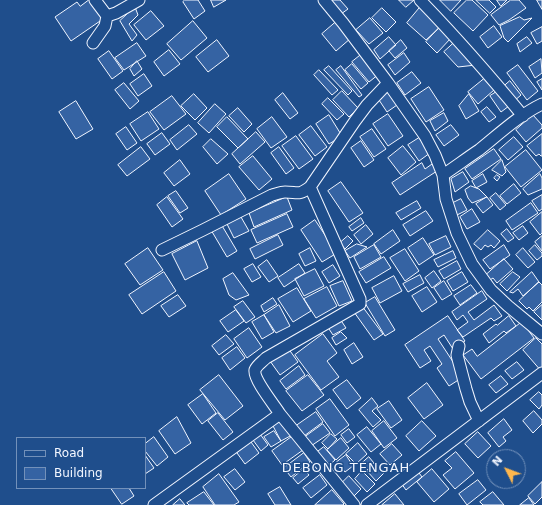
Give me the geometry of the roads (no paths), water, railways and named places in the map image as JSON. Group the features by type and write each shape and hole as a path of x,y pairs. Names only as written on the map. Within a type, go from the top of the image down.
{"street":[{"path":"93,43 105,26 107,16 95,0"},
{"path":"107,16 116,13 139,0"},
{"path":"324,0 343,22 425,136 443,175 446,199 457,233 472,264 491,290 542,334"},
{"path":"420,0 468,50 523,116"},
{"path":"162,250 272,195 286,192 296,194 304,192 310,187 367,105 388,83"},
{"path":"443,175 512,123 542,104"},
{"path":"310,187 360,300 360,304 266,358 255,369 255,374 259,383 280,414 354,505"},
{"path":"459,346 457,355 466,389 479,421"},
{"path":"367,505 542,373"},
{"path":"154,505 280,414"}],"district":[{"name":"DEBONG TENGAH","path":"346,469"}]}
